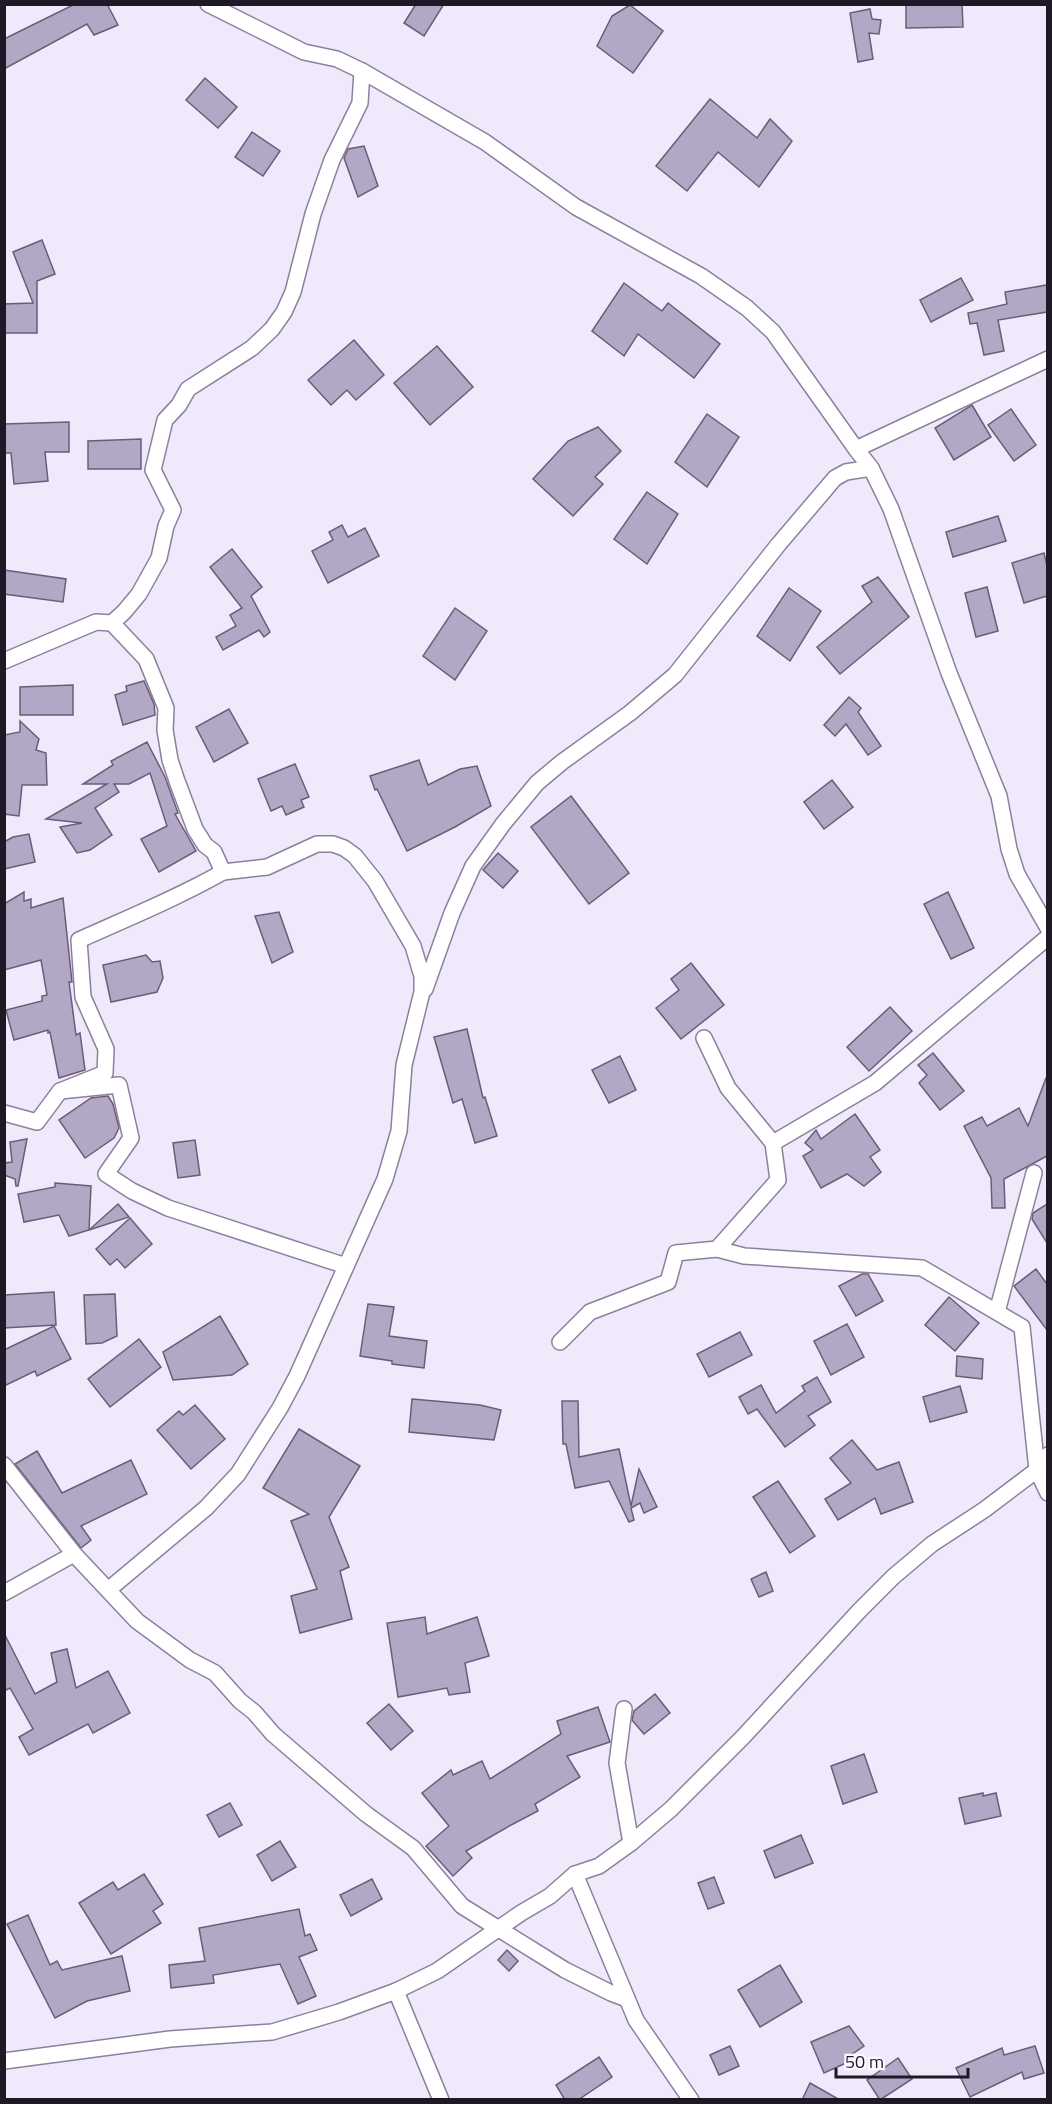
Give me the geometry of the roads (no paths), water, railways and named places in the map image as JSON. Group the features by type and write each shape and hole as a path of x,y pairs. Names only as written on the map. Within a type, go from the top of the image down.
{"street":[{"path":"208,4 304,52 337,59 362,71 485,142 576,207 701,276 747,308 773,332 871,468 891,509 950,673 999,796 1009,849 1017,874 1047,928"},
{"path":"112,623 139,594 159,558 166,526 173,510 153,470 165,420 179,405 188,389 252,348 272,329 284,312 292,292 313,214 332,160 360,102 362,71"},
{"path":"856,449 1047,359"},
{"path":"108,1590 206,1509 238,1474 280,1408 297,1376 385,1179 399,1131 404,1065 419,1004 472,866 537,783 630,713 675,675 778,545 835,478 846,472 871,468"},
{"path":"4,661 96,622 112,623 146,659 166,708 165,730 170,760 177,781 195,829 204,845 214,852 223,872"},
{"path":"4,1113 37,1122 60,1091 105,1073 106,1048 83,997 79,940 176,897 223,872 267,867 317,843 333,844 355,856 375,880 413,946 422,976 419,1004"},
{"path":"773,1143 875,1083 1047,937"},
{"path":"704,1038 728,1088 773,1143 778,1180 717,1249"},
{"path":"60,1091 119,1085 132,1138 106,1174 132,1191 168,1208 346,1266"},
{"path":"997,1312 1034,1173"},
{"path":"560,1342 590,1312 668,1282 676,1252 717,1249 744,1256 922,1269 1022,1326 1037,1470 1047,1493"},
{"path":"4,2061 170,2039 272,2032 339,2012 396,1991 437,1971 498,1928 550,1896 575,1874 599,1866 631,1843 707,1774 893,1577 932,1545 1037,1470 1047,1455"},
{"path":"4,1465 74,1554 137,1621 190,1660 215,1673 273,1734 366,1814 413,1848 462,1906 565,1970 627,1999"},
{"path":"4,1593 74,1554"},
{"path":"624,1709 616,1763 631,1843"},
{"path":"575,1874 636,2020 691,2100"},
{"path":"396,1991 441,2100"}]}
